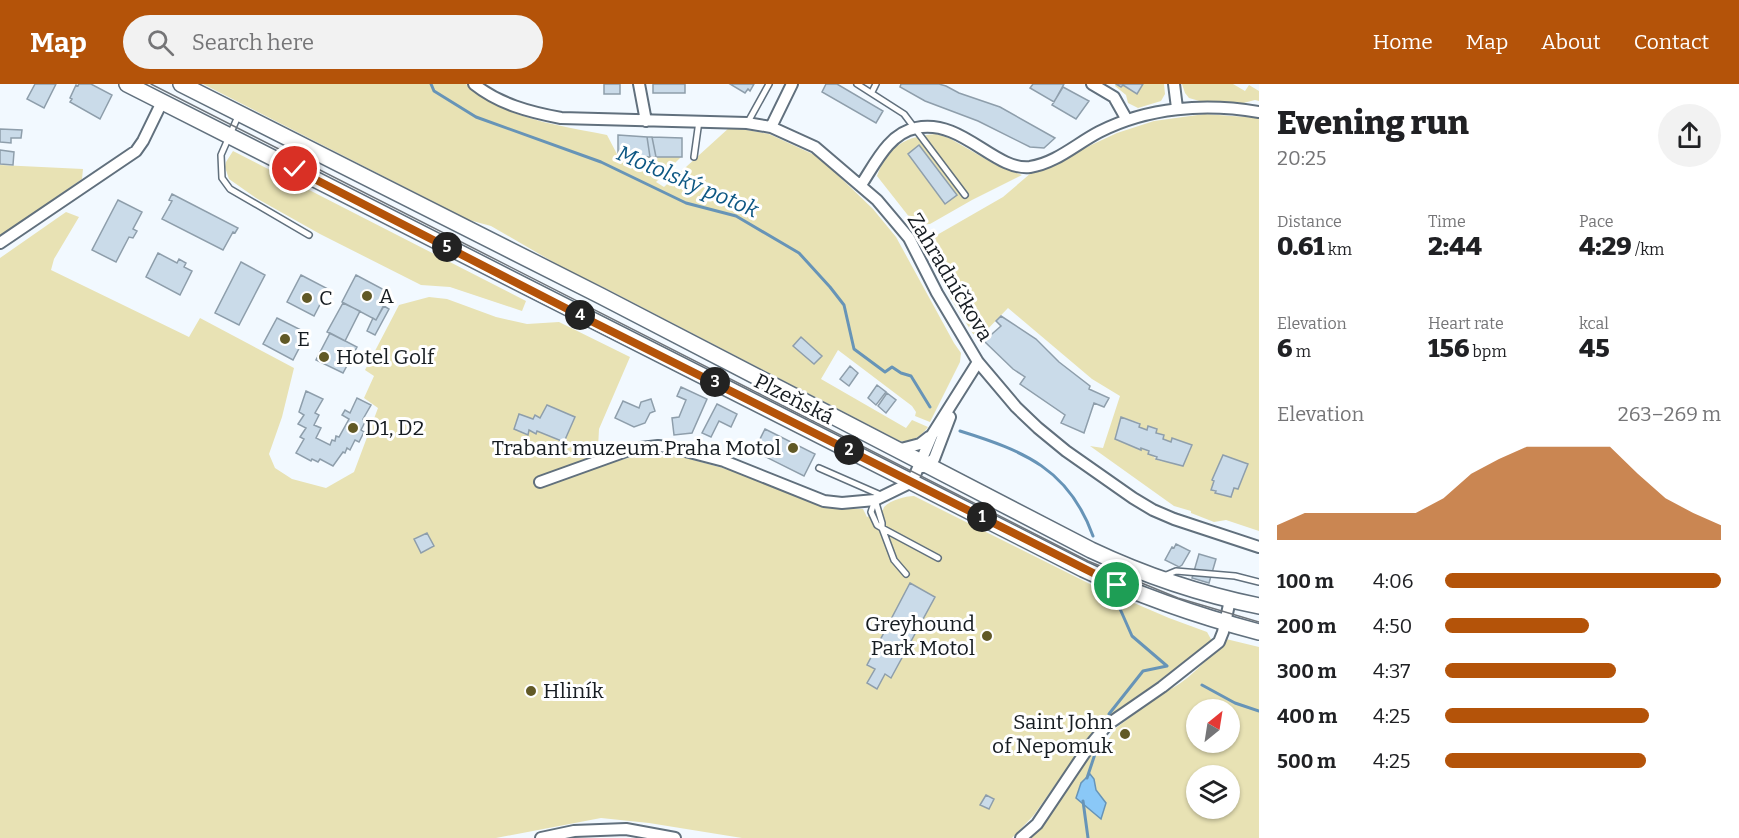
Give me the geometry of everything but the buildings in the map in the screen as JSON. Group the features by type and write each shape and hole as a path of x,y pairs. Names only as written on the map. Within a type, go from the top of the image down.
{"main road":[{"name":"Plzeňská","path":"127,84 585,318 919,470 1117,585 1224,623 1259,632"},
{"name":"Plzeňská","path":"181,84 596,294 897,450 919,470 945,475 1091,550 1158,579 1259,606"}],"street":[{"name":"Zahradníčkova","path":"474,84 497,99 546,116 574,120 747,123 771,127 815,147 877,200 909,238 937,293 978,362 1016,407 1038,428 1066,451 1133,498 1174,519 1259,547"},
{"path":"639,84 646,121"},
{"path":"1092,84 1114,97 1126,120"},
{"path":"1174,84 1177,108"},
{"path":"771,127 788,85"},
{"path":"0,243 136,151 162,102"},
{"path":"861,185 882,153 899,133 915,128 943,128 1006,162 1029,167 1054,159 1097,133 1126,120 1177,108 1259,112"},
{"path":"540,482 632,449 658,446 724,461 824,501 842,503 880,498 934,459 936,437 978,362"},
{"path":"897,450 936,437"},
{"path":"936,437 945,475"},
{"path":"1021,838 1037,824 1088,748 1107,726 1219,642 1230,600"},
{"path":"541,838 574,831 626,829 675,838"}],"lane":[{"path":"747,123 769,84"},
{"path":"857,84 904,114 965,195"},
{"path":"872,92 876,84"},
{"path":"239,114 221,154 222,178 231,189 309,235"},
{"path":"694,157 699,122"},
{"path":"819,468 880,498 877,510 882,528 894,560 906,574"},
{"path":"882,528 938,558"},
{"path":"1158,579 1176,571 1235,576 1259,582"}],"shaded area":[{"path":"203,84 466,84 481,96 514,113 551,124 607,135 618,156 681,157 656,182 664,187 730,127 769,134 819,157 873,209 896,237 961,353 960,362 930,422 915,416 916,412 912,406 838,350 821,379 906,428 912,420 928,427 916,438 900,441 567,270 491,226 469,220"},
{"path":"1116,84 1121,87 1123,85 1137,94 1143,84 1164,84 1165,94 1161,101 1138,108 1128,103 1126,95 1115,86"},
{"path":"1182,84 1233,84 1245,91 1249,85 1259,91 1259,101 1224,108 1189,98"},
{"path":"1205,114 1259,118 1259,531 1226,520 1214,522 1174,506 1090,446 1103,448 1120,396 1092,379 1008,308 981,336 973,334 950,297 923,243 1003,197 1031,173 1117,133 1154,121","holes":["1121,417 1140,423 1139,427 1147,430 1148,426 1157,429 1156,433 1164,435 1163,439 1171,442 1173,438 1192,445 1189,454 1168,461 1160,461 1144,449 1140,450 1115,439","1223,455 1248,464 1238,489 1234,488 1231,497 1211,490 1214,481 1212,480"]},
{"path":"936,134 949,138 996,165 1022,175 930,224 918,225 877,176 887,157 899,144 925,135","holes":["919,145 957,195 945,204 908,154"]},
{"path":"233,151 526,301 522,311 450,287 421,285 320,234 256,198 229,179 225,167"},
{"path":"0,165 83,169 82,179 0,237"},
{"path":"66,212 79,217 54,259 51,270 189,337 200,318 294,368 282,417 269,454 275,468 292,479 326,488 354,472 378,408 364,398 374,376 365,370 399,305 429,297 447,299 496,317 527,324 559,322 630,357 599,429 597,467 642,454 668,453 737,472 825,508 863,509 867,517 883,510 894,500 914,496 1092,585 1207,632 1212,641 1090,735 1034,815 1012,838 742,838 601,818 496,838 0,838 0,258"},
{"path":"1226,639 1259,647 1259,838 1031,838 1094,751 1108,740 1116,728 1163,692 1189,677"}],"water":[{"path":"1090,774 1094,779 1096,790 1106,803 1101,819 1076,798 1081,783"}],"waterway":[{"name":"Motolský potok","path":"431,84 434,91 476,117 601,162 686,203 736,216 799,253 844,305 854,349 885,372 892,367 911,376 930,407"},
{"name":"Motolský potok","path":"960,431 1004,446 1042,466 1071,494 1083,513 1093,536"},
{"name":"Motolský potok","path":"1117,602 1132,636 1167,666"},
{"path":"1109,714 1143,671 1167,666"},
{"name":"Motolský potok","path":"1202,685 1235,703 1259,711"},
{"path":"1087,778 1097,748"},
{"path":"1083,801 1088,838"}],"tram line":[{"path":"151,84 1088,561 1178,598 1259,622"}],"place":[{"name":"A","path":"367,296"},
{"name":"C","path":"307,298"},
{"name":"E","path":"285,339"},
{"name":"Hotel Golf","path":"324,357"},
{"name":"D1, D2","path":"353,428"},
{"name":"Trabant muzeum Praha Motol","path":"793,448"},
{"name":"Greyhound Park Motol","path":"987,636"},
{"name":"Hliník","path":"531,691"},
{"name":"Saint John of Nepomuk","path":"1125,734"}],"route":[{"path":"295,169 585,318 1117,585"}]}
